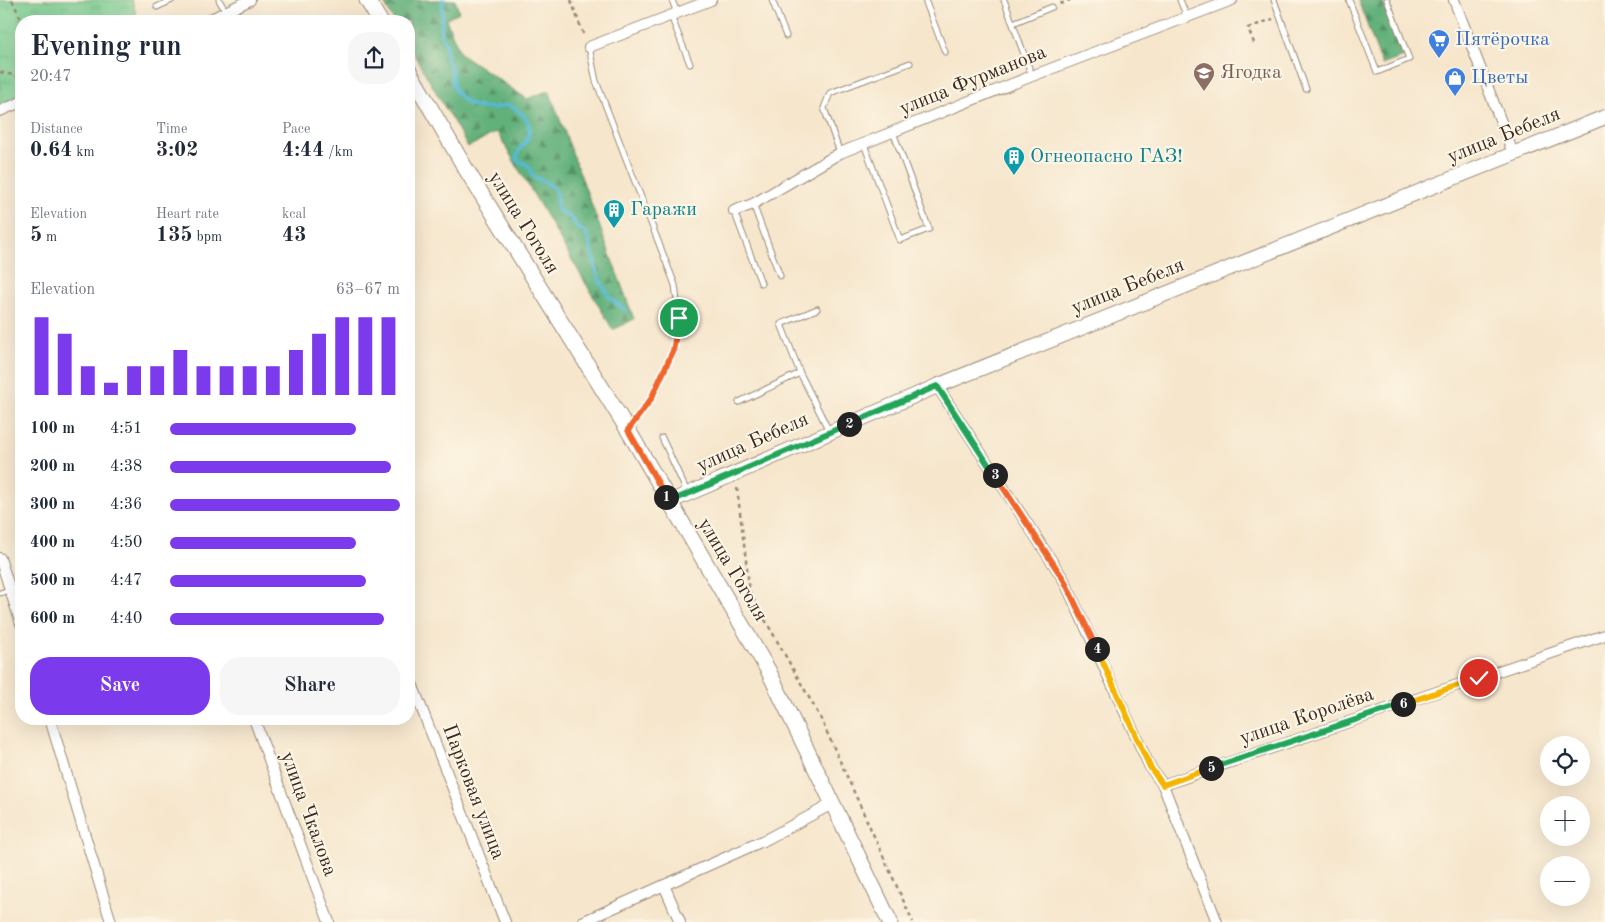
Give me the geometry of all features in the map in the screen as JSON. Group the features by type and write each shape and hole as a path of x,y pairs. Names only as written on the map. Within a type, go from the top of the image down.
{"main road":[{"path":"367,0 376,15"},
{"name":"улица Гоголя","path":"415,81 464,166 628,430 768,670 890,922"}],"street":[{"path":"220,15 250,0"},
{"path":"589,47 711,0"},
{"name":"улица Фурманова","path":"734,211 753,204 840,153 1032,76 1232,0"},
{"path":"1454,0 1514,153"},
{"path":"0,111 15,105"},
{"name":"улица Бебеля","path":"669,502 937,386 1605,117"},
{"path":"937,386 1064,580 1150,767 1163,785 1217,922"},
{"path":"0,558 15,602"},
{"name":"улица Королёва","path":"1163,785 1605,635"},
{"name":"Парковая улица","path":"415,691 505,922"},
{"path":"52,725 111,922"},
{"name":"улица Чкалова","path":"256,725 329,922"},
{"path":"582,922 767,839 832,804"},
{"path":"664,885 680,922"}],"lane":[{"path":"157,7 172,0"},
{"path":"220,0 226,12"},
{"path":"672,0 674,14 690,64"},
{"path":"772,0 786,36"},
{"path":"925,0 945,52"},
{"path":"1004,0 1032,76"},
{"path":"1180,0 1187,17"},
{"path":"1274,0 1306,89"},
{"path":"1350,0 1377,72 1409,59 1387,0"},
{"path":"1013,22 1052,7"},
{"path":"589,47 596,81 675,285 679,318 673,351 651,399 628,430"},
{"path":"840,153 824,108 830,93 910,63"},
{"path":"864,143 900,240 929,229 893,132"},
{"path":"753,204 780,276"},
{"path":"734,211 761,283"},
{"path":"817,309 781,324 800,373 829,432"},
{"path":"739,402 800,373"},
{"path":"662,438 687,494"},
{"path":"0,593 15,587"}],"path":[{"path":"12,0 19,15"},
{"path":"571,0 589,47"},
{"path":"1254,42 1248,28 1279,16"},
{"path":"0,72 15,76"},
{"path":"735,472 750,593 820,717 913,922"}],"green space":[{"path":"0,0 132,0 136,15 15,15 15,99 0,105"},
{"path":"385,0 455,0 459,12 446,19 460,53 527,99 549,90 634,319 613,330 497,132 468,147 415,56 415,15 391,15 384,3"},
{"path":"1358,0 1382,0 1403,57 1382,65"}],"waterway":[{"path":"443,0 441,33 446,45 446,56 451,68 453,85 456,92 467,103 477,107 493,108 509,105 524,116 529,125 529,131 525,143 518,152 517,160 528,165 533,176 554,189 557,197 557,209 571,219 577,228 587,234 599,279 610,298 625,310"}],"place":[{"name":"Пятёрочка","path":"1439,59"},
{"name":"Ягодка","path":"1204,92"},
{"name":"Цветы","path":"1455,97"},
{"name":"Огнеопасно ГАЗ!","path":"1014,176"},
{"name":"Гаражи","path":"614,229"}],"route":[{"path":"679,318 673,351 651,399 628,430 669,502 937,386 1064,580 1150,767 1163,785 1479,678"}]}
